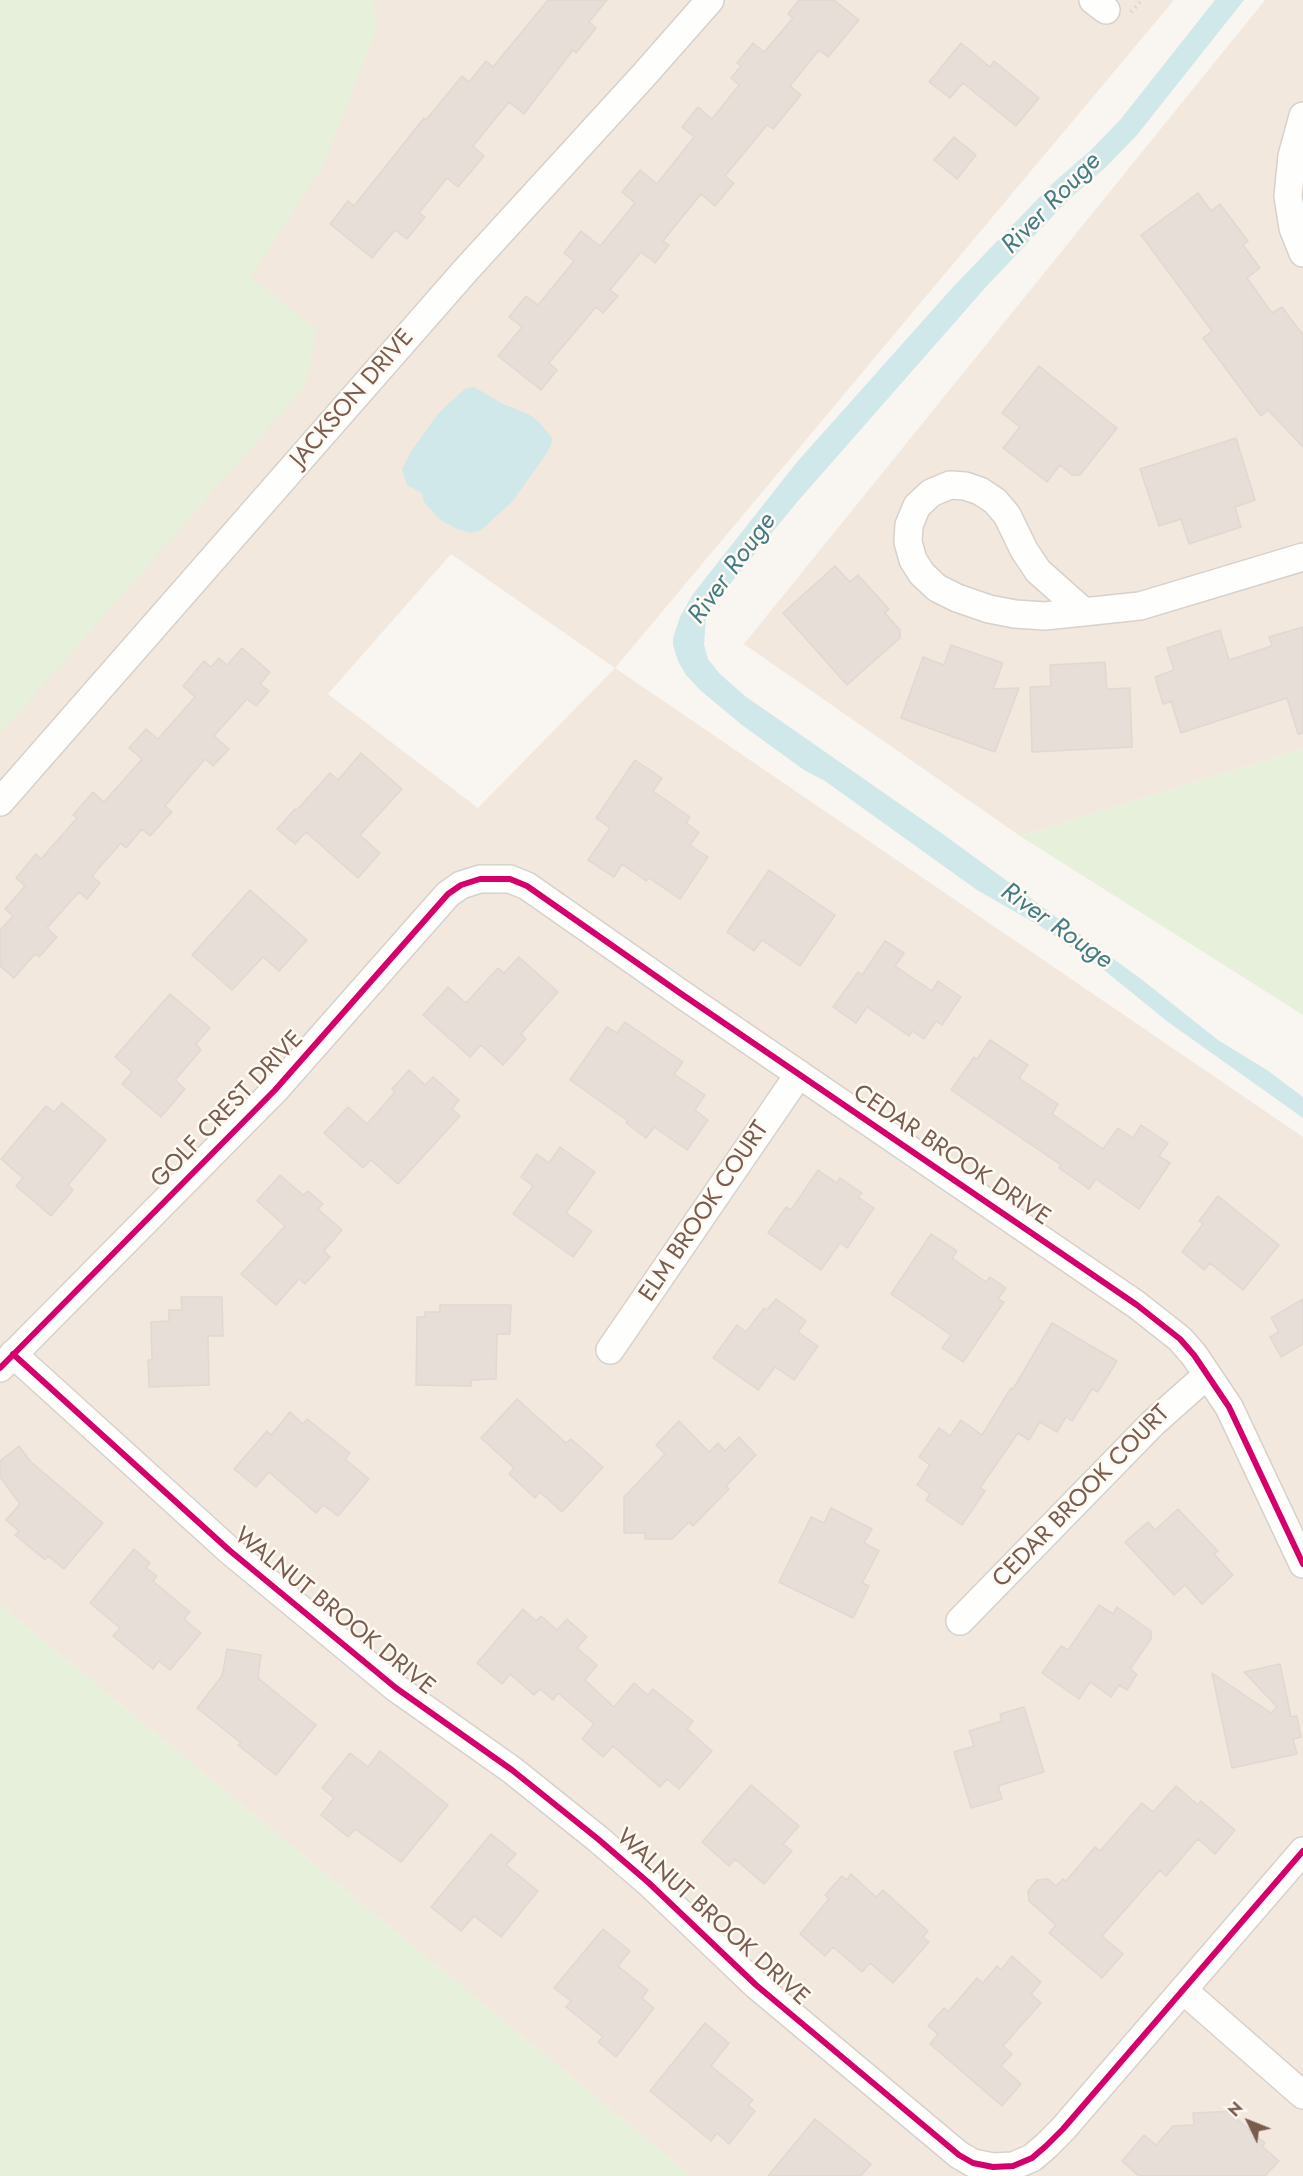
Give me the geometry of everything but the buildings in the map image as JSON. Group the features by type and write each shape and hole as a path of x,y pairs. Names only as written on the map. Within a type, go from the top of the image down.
{"street":[{"name":"JACKSON DRIVE","path":"0,802 465,271 710,0"},
{"path":"1303,116 1292,156 1288,196 1293,228 1303,253"},
{"path":"1083,611 1038,571 1024,550 1007,515 995,501 980,491 965,486 950,485 931,493 917,506 909,525 908,542 912,560 922,574 937,588 957,598 1016,614 1045,616 1140,606 1303,557"},
{"name":"CEDAR BROOK DRIVE","path":"480,879 510,879 527,886 1137,1305 1180,1339 1229,1407 1303,1564"},
{"name":"GOLF CREST DRIVE","path":"7,1361 275,1090 448,894 461,885 480,879"},
{"name":"ELM BROOK COURT","path":"610,1350 799,1074"},
{"name":"WALNUT BROOK DRIVE","path":"7,1361 229,1550 396,1688 512,1770 598,1839 649,1883 756,1985 959,2155 973,2163 993,2168 1013,2166 1032,2158 1063,2129 1183,1990"},
{"name":"CEDAR BROOK COURT","path":"960,1621 1152,1424 1207,1375"},
{"path":"1303,1851 1183,1990 1303,2095"}],"shaded area":[{"path":"0,0 1174,0 615,668 1303,1137 1303,2176 691,2176 0,1605","holes":["451,554 615,668 478,808 328,694"]},
{"path":"1265,0 1303,0 1303,749 1020,836 744,644"}],"green space":[{"path":"0,0 373,0 377,28 324,164 251,277 317,330 305,387 0,734"},
{"path":"1303,749 1303,1015 1020,836"},
{"path":"0,1605 691,2176 0,2176"}],"water":[{"name":"River Rouge","path":"1215,0 1244,0 1137,135 1106,167 1068,200 985,288 798,501 712,606 706,616 704,645 708,659 720,674 745,696 940,832 1141,979 1218,1040 1267,1070 1303,1097 1303,1118 1168,1022 1104,970 1040,926 977,890 825,781 804,770 742,725 700,690 686,675 673,645 680,617 693,594 797,462 953,287 1053,183 1091,150 1120,120"},
{"path":"474,387 503,404 530,415 552,438 547,453 512,502 481,530 471,533 457,529 439,519 424,502 422,493 407,485 402,469 412,450 437,415 460,393 467,388"}],"cycle path":[{"path":"0,1368 275,1090 448,894 461,885 480,879 510,879 527,886 1137,1305 1180,1339 1194,1355 1229,1407 1303,1564"},
{"path":"13,1354 229,1550 396,1688 512,1770 598,1839 649,1883 756,1985 959,2155 973,2163 993,2167 1013,2166 1032,2158 1046,2146 1303,1851"}]}
